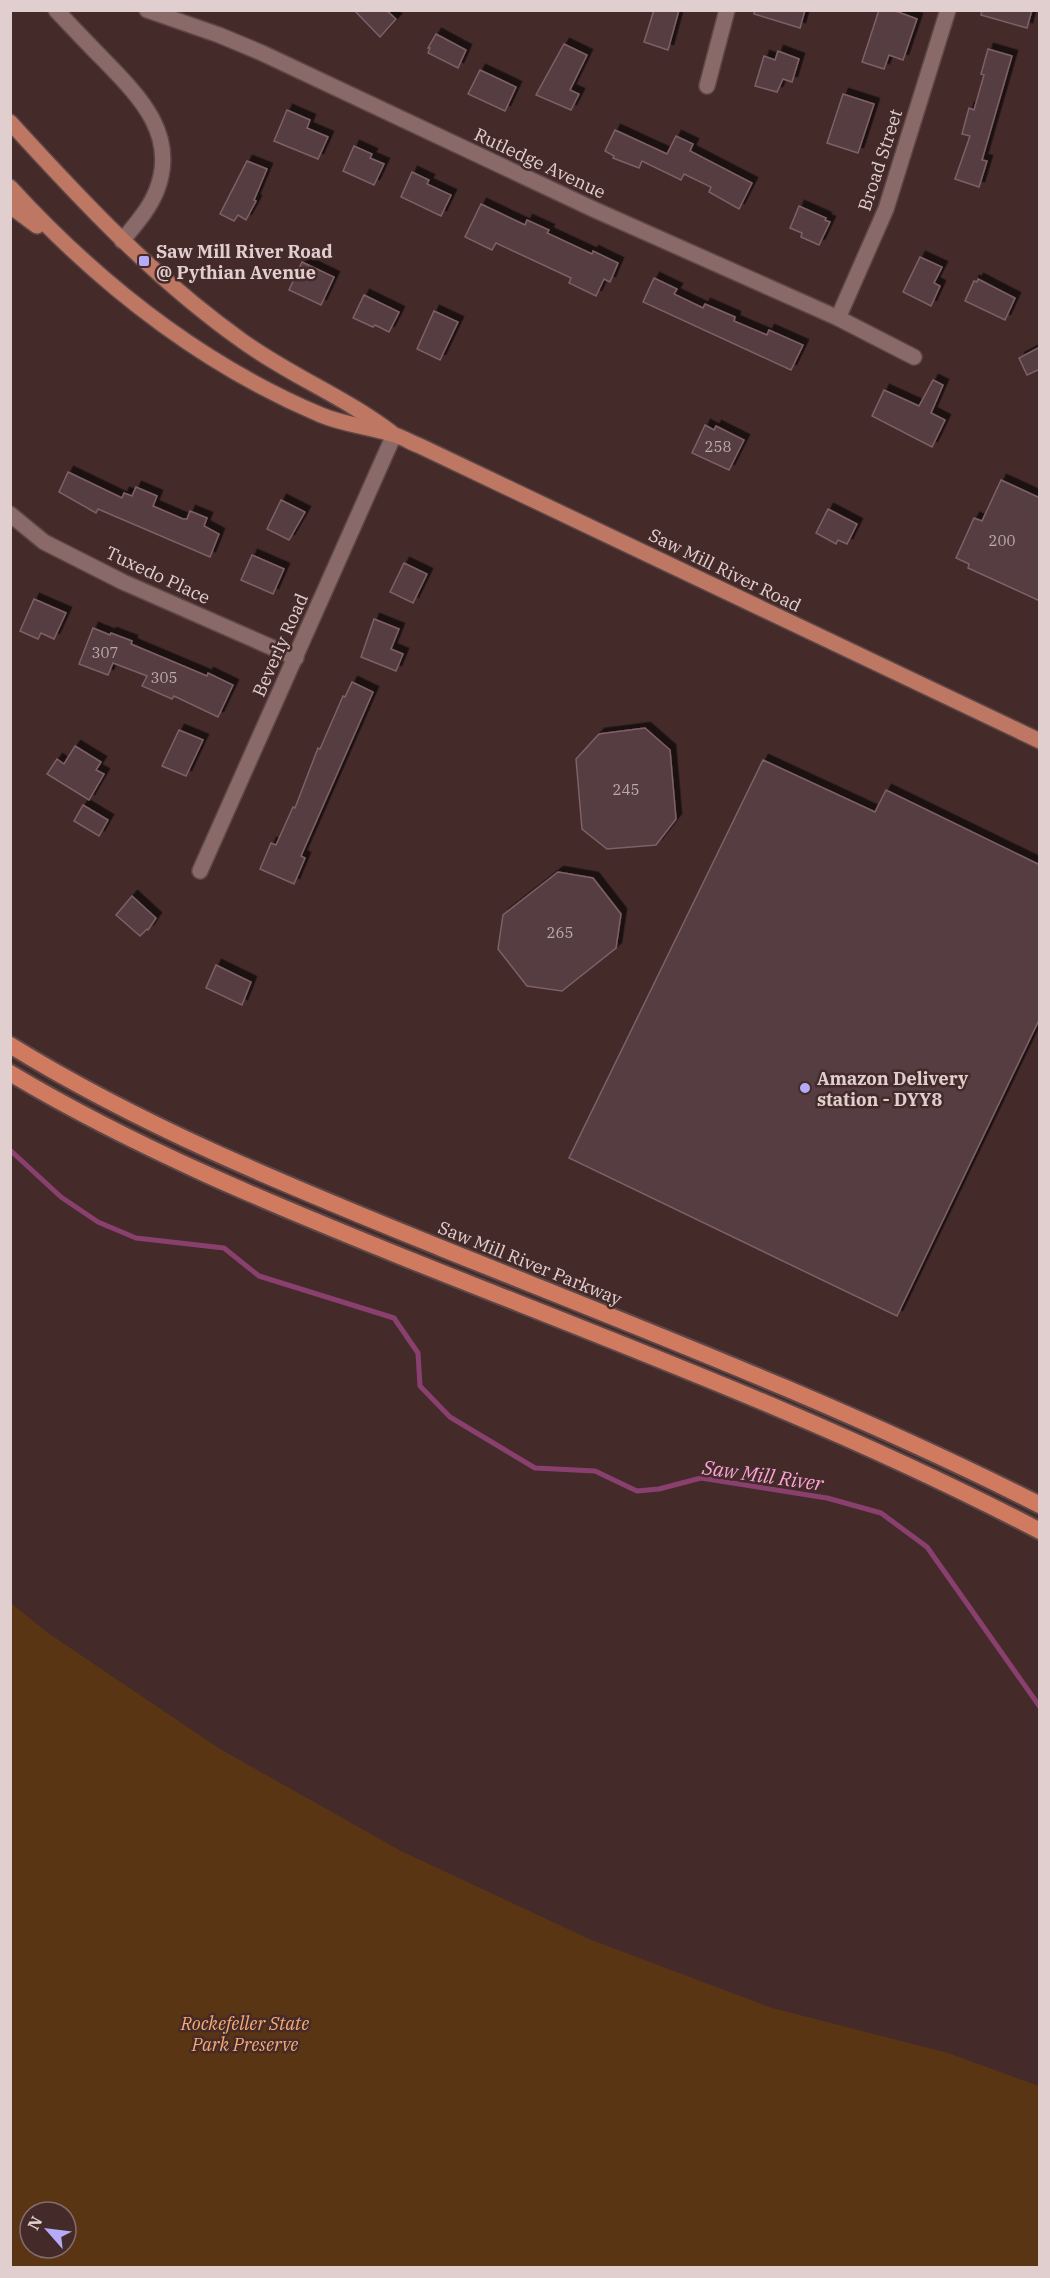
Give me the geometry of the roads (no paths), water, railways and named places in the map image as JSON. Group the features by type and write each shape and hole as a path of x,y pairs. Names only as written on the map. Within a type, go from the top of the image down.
{"highway":[{"name":"Saw Mill River Parkway","path":"10,1045 115,1104 237,1163 801,1394 924,1448 1040,1505"},
{"path":"10,1073 102,1124 205,1173 351,1236 791,1414 915,1470 1040,1532"}],"main road":[{"name":"Saw Mill River Road","path":"10,122 122,242 216,322 243,342 301,378 350,403 394,435 1040,741"},
{"path":"10,188 88,266"},
{"path":"10,206 88,266"},
{"name":"Saw Mill River Road","path":"88,266 170,331 258,385 342,423 394,435"}],"street":[{"path":"56,10 136,93 150,114 160,139 163,162 156,192 146,210 122,242"},
{"name":"Rutledge Avenue","path":"147,10 219,35 262,53 593,209 838,318 914,357"},
{"path":"707,86 727,10"},
{"name":"Broad Street","path":"838,318 886,209 948,10"},
{"name":"Beverly Road","path":"200,871 394,435"},
{"name":"Tuxedo Place","path":"10,514 44,542 103,572 296,658"}],"waterway":[{"name":"Saw Mill River","path":"10,1150 61,1197 98,1222 136,1238 224,1248 259,1276 394,1318 418,1353 420,1386 450,1417 535,1468 595,1471 637,1491 659,1489 701,1478 827,1498 881,1513 927,1547 1040,1707"}],"place":[{"name":"Saw Mill River Road @ Pythian Avenue","path":"144,261"},
{"name":"Amazon Delivery station - DYY8","path":"805,1088"}],"park label":[{"name":"Rockefeller State Park Preserve","path":"245,2033"}]}
